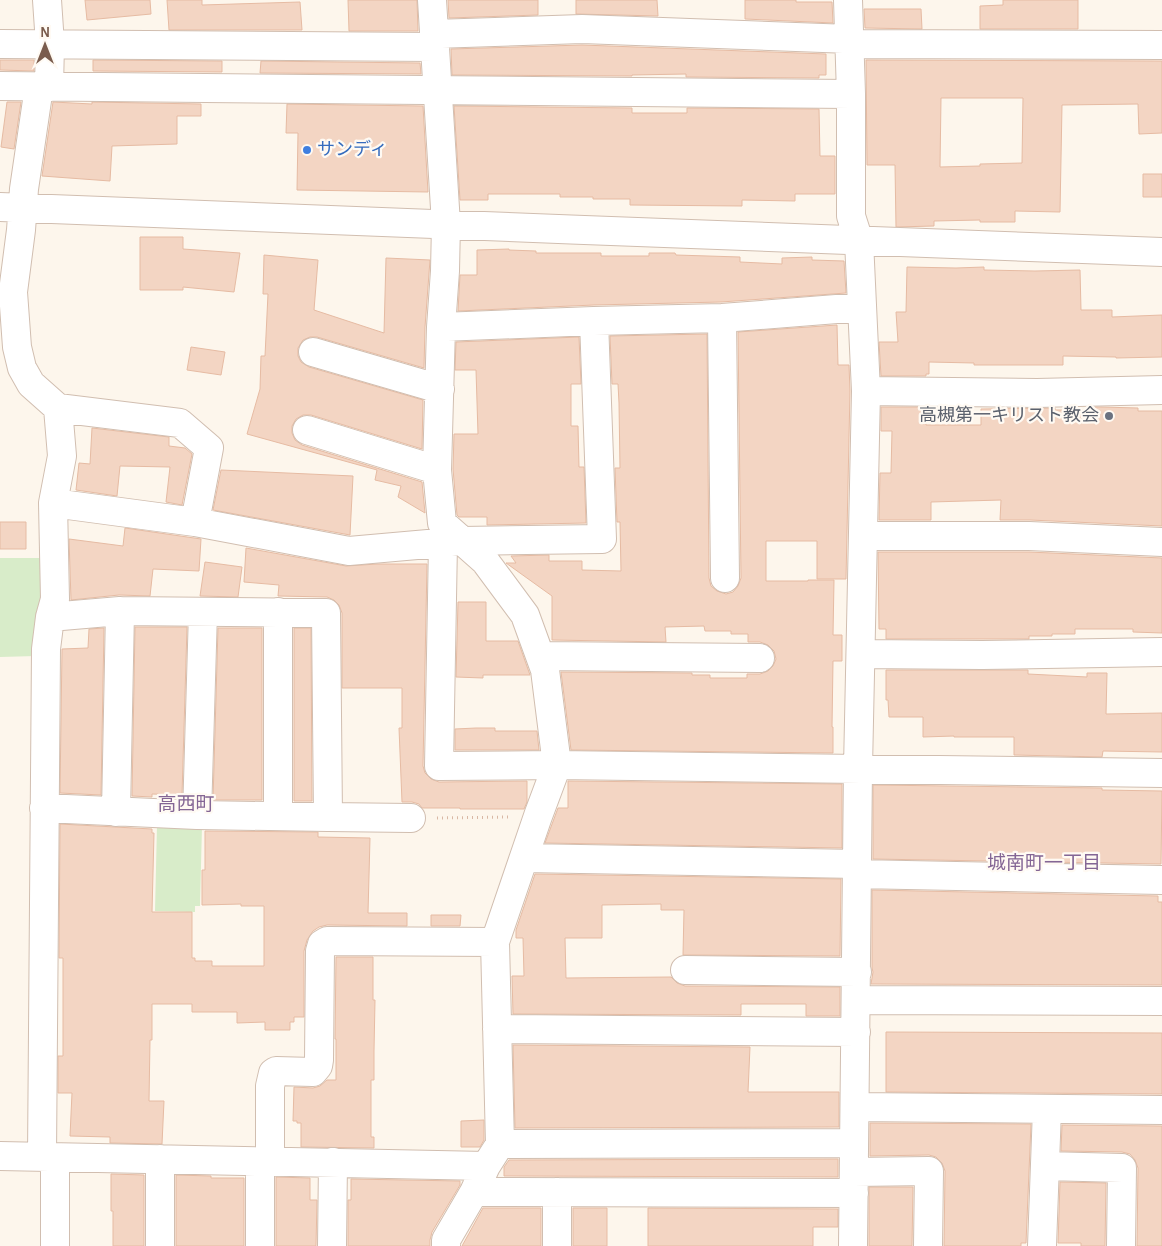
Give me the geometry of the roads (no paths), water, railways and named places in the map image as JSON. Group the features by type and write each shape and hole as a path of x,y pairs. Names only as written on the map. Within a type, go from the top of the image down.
{"street":[{"path":"48,0 50,44 44,87 24,189 11,207 13,292 17,347 22,368 31,384 58,408 180,423 209,448 195,522"},
{"path":"432,0 446,224 437,470 442,523 453,542 485,561 524,615 545,670 557,765 495,942 498,1092 493,1155 446,1240 446,1246"},
{"path":"848,0 851,94 851,216 859,241 866,391 858,768 853,1246"},
{"path":"0,44 434,41 582,29 850,41 1162,45"},
{"path":"0,86 851,94"},
{"path":"11,207 1162,252"},
{"path":"441,327 722,318 862,306"},
{"path":"722,318 725,578"},
{"path":"53,503 195,522 349,551 453,542 602,539 594,321"},
{"path":"313,352 440,389"},
{"path":"866,391 1038,393 1162,390"},
{"path":"55,1246 49,1156 44,808 46,648 50,617 55,599 53,503 62,456 58,408"},
{"path":"307,430 437,470"},
{"path":"863,536 1029,536 1162,542"},
{"path":"453,542 439,766 557,765 1162,773"},
{"path":"50,617 120,611 326,613 328,818"},
{"path":"116,812 120,611"},
{"path":"197,814 203,612"},
{"path":"278,612 278,816"},
{"path":"861,654 982,655 1162,652"},
{"path":"540,656 760,658"},
{"path":"44,808 328,818 411,818"},
{"path":"524,858 1162,880"},
{"path":"260,1246 270,1086 273,1073 313,1072 318,1066 320,951 322,944 327,941 495,942"},
{"path":"685,970 857,972"},
{"path":"856,1000 1162,1001"},
{"path":"498,1029 856,1032"},
{"path":"855,1107 1162,1110"},
{"path":"1042,1246 1047,1109"},
{"path":"0,1156 333,1162 854,1143"},
{"path":"160,1159 160,1246"},
{"path":"332,1246 333,1162"},
{"path":"1045,1166 1122,1168 1121,1246"},
{"path":"474,1192 557,1192 854,1183 929,1171 928,1246"},
{"path":"557,1192 557,1246"}],"place":[{"name":"サンディ","path":"307,150"},
{"name":"高槻第一キリスト教会","path":"1109,416"}],"district":[{"name":"高西町","path":"186,804"},
{"name":"城南町一丁目","path":"1044,863"}]}
